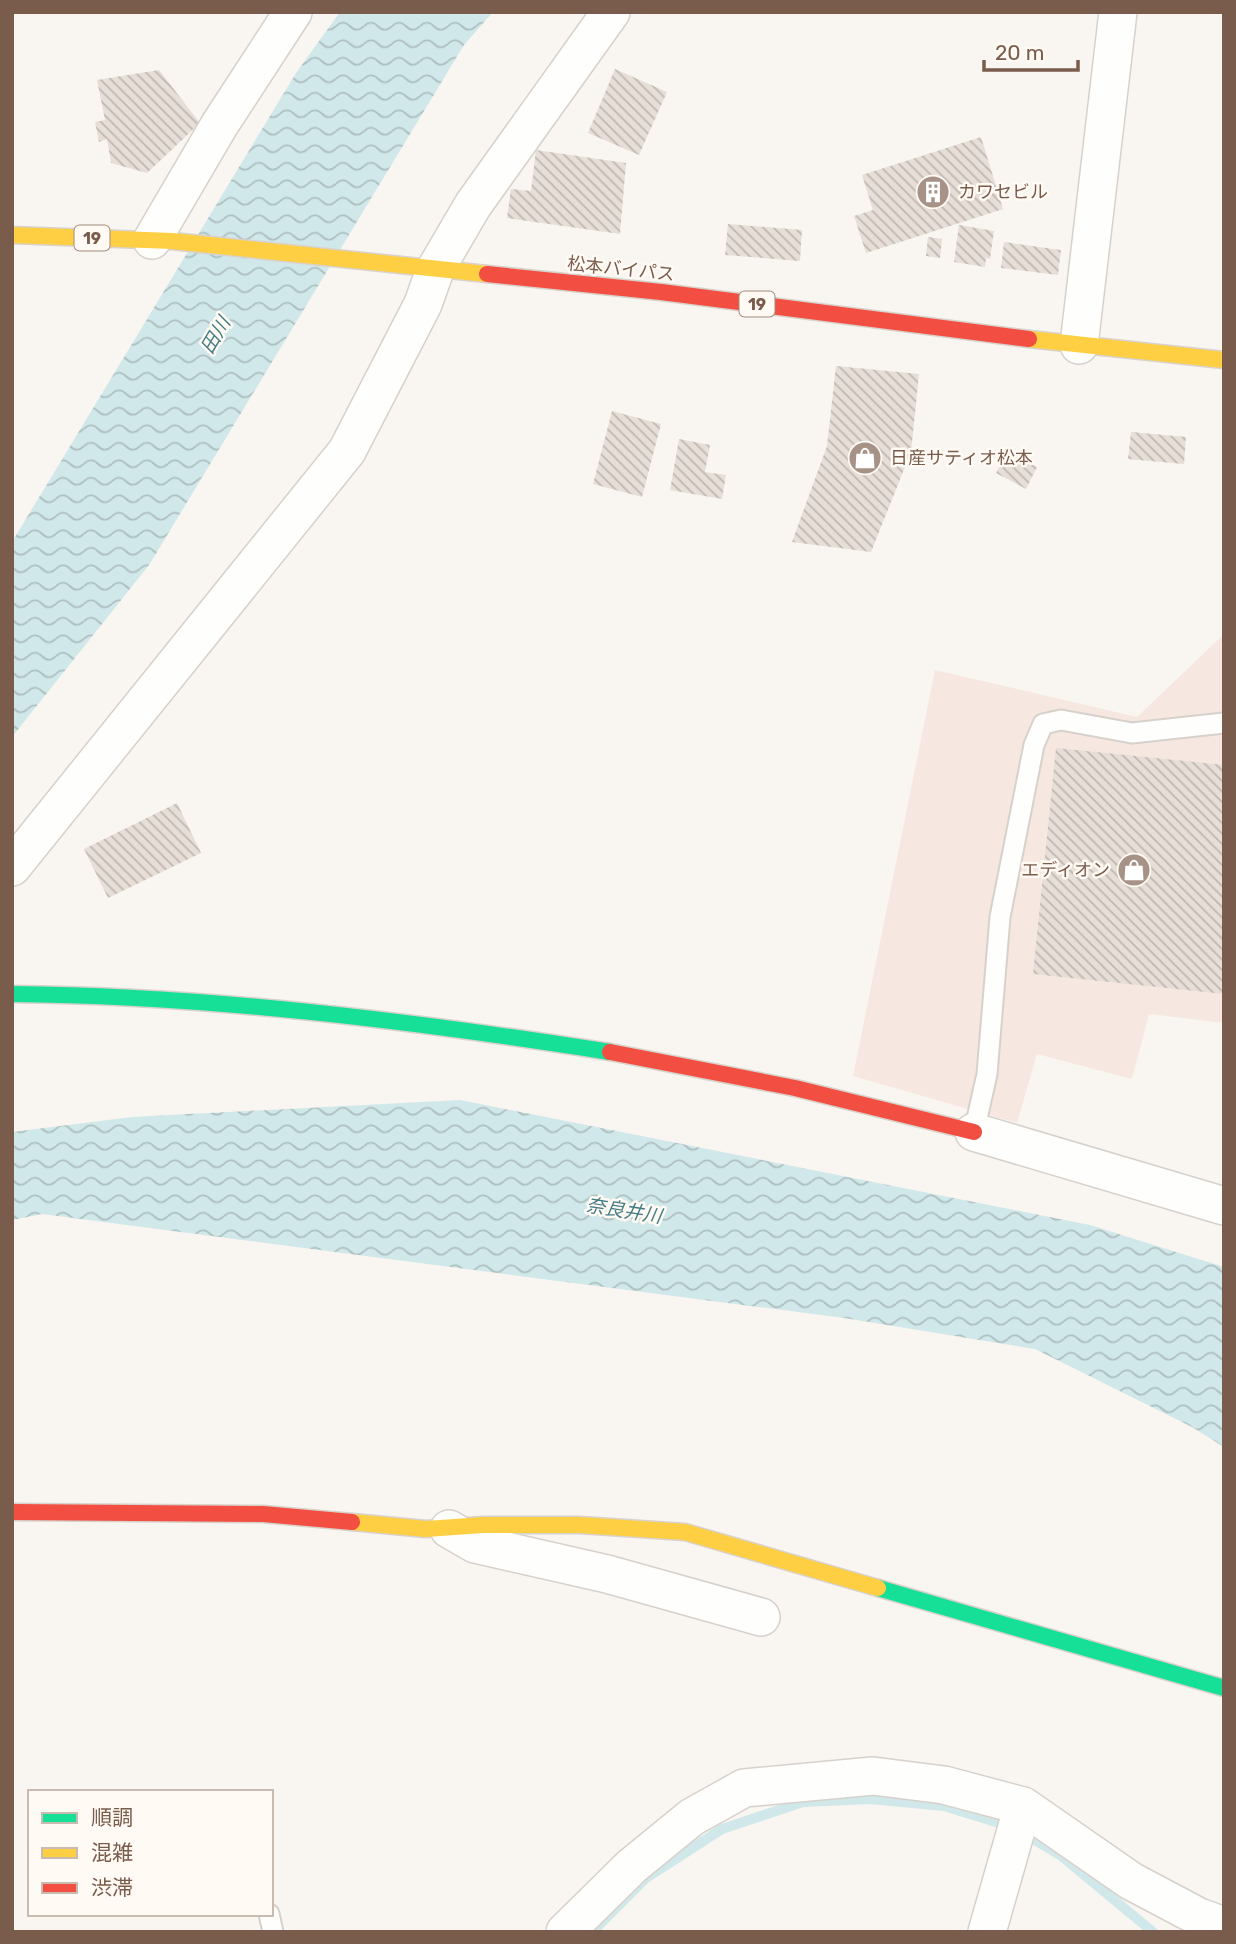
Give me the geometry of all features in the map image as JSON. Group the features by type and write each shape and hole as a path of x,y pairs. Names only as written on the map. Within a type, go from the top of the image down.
{"main road":[{"name":"松本バイパス","path":"12,235 162,240 661,292 1079,345 1224,360"},
{"path":"12,994 91,994 358,1016 636,1055 868,1104 974,1132"},
{"path":"12,1512 263,1514 449,1529 483,1525 580,1525 685,1532 1224,1688"}],"street":[{"path":"162,240 220,124 293,12"},
{"path":"12,867 347,450 424,304 424,269 611,12"},
{"path":"1079,345 1118,12"},
{"path":"974,1132 1224,1206"},
{"path":"449,1529 475,1544 607,1574 761,1617"},
{"path":"565,1932 632,1866 692,1817 744,1788 873,1776 944,1785 1023,1807 1131,1881 1199,1917 1224,1926"},
{"path":"987,1932 1023,1807"}],"lane":[{"path":"974,1132 987,1074 1000,917 1034,745 1044,724 1060,720 1132,733 1224,723"}],"shaded area":[{"path":"1224,634 1224,1023 1149,1014 1132,1079 1037,1054 1017,1123 853,1076 935,670 1137,717"}],"water":[{"name":"田川","path":"340,12 493,12 464,45 149,565 12,737 12,542 296,73"},
{"name":"奈良井川","path":"460,1100 1090,1225 1224,1267 1224,1447 1192,1427 1035,1349 844,1318 42,1214 12,1220 12,1132 132,1117"}],"building":[{"path":"615,69 667,92 639,155 588,133"},
{"path":"159,70 200,123 147,173 111,163 107,139 99,142 95,122 105,120 97,80"},
{"name":"カワセビル","path":"981,137 1003,209 866,253 854,216 873,210 862,175"},
{"path":"536,150 626,163 620,234 507,218 511,189 531,191"},
{"path":"728,224 802,230 800,261 725,255"},
{"path":"959,225 994,231 990,259 986,258 985,267 954,262"},
{"path":"928,237 942,239 940,258 926,256"},
{"path":"1004,242 1061,250 1058,275 1001,268"},
{"path":"836,366 919,374 911,452 871,552 792,542 827,446"},
{"path":"612,411 661,424 642,497 593,484"},
{"path":"1131,432 1186,437 1184,464 1128,459"},
{"path":"679,439 710,445 705,472 726,475 722,499 670,490"},
{"path":"1007,452 1037,467 1026,489 996,473"},
{"name":"エディオン","path":"1056,748 1224,765 1224,994 1033,974"},
{"path":"177,803 201,853 108,898 84,849"}],"waterway":[{"path":"592,1932 646,1878 722,1829 803,1802 870,1799 944,1806 1009,1826"},
{"path":"1023,1833 1060,1855 1153,1932"}],"traffic: fast":[{"path":"12,994 162,1000 312,1012 610,1052"},
{"path":"878,1588 1224,1688"}],"traffic: slow":[{"path":"12,235 172,241 487,274"},
{"path":"1029,339 1224,360"},
{"path":"352,1522 426,1529 483,1525 580,1525 685,1532 878,1588"}],"traffic: jam":[{"path":"487,274 661,292 1029,339"},
{"path":"610,1052 795,1088 974,1132"},
{"path":"12,1512 263,1514 352,1522"}],"place":[{"name":"カワセビル","path":"933,192"},
{"name":"日産サティオ松本","path":"865,458"},
{"name":"エディオン","path":"1134,870"}]}
